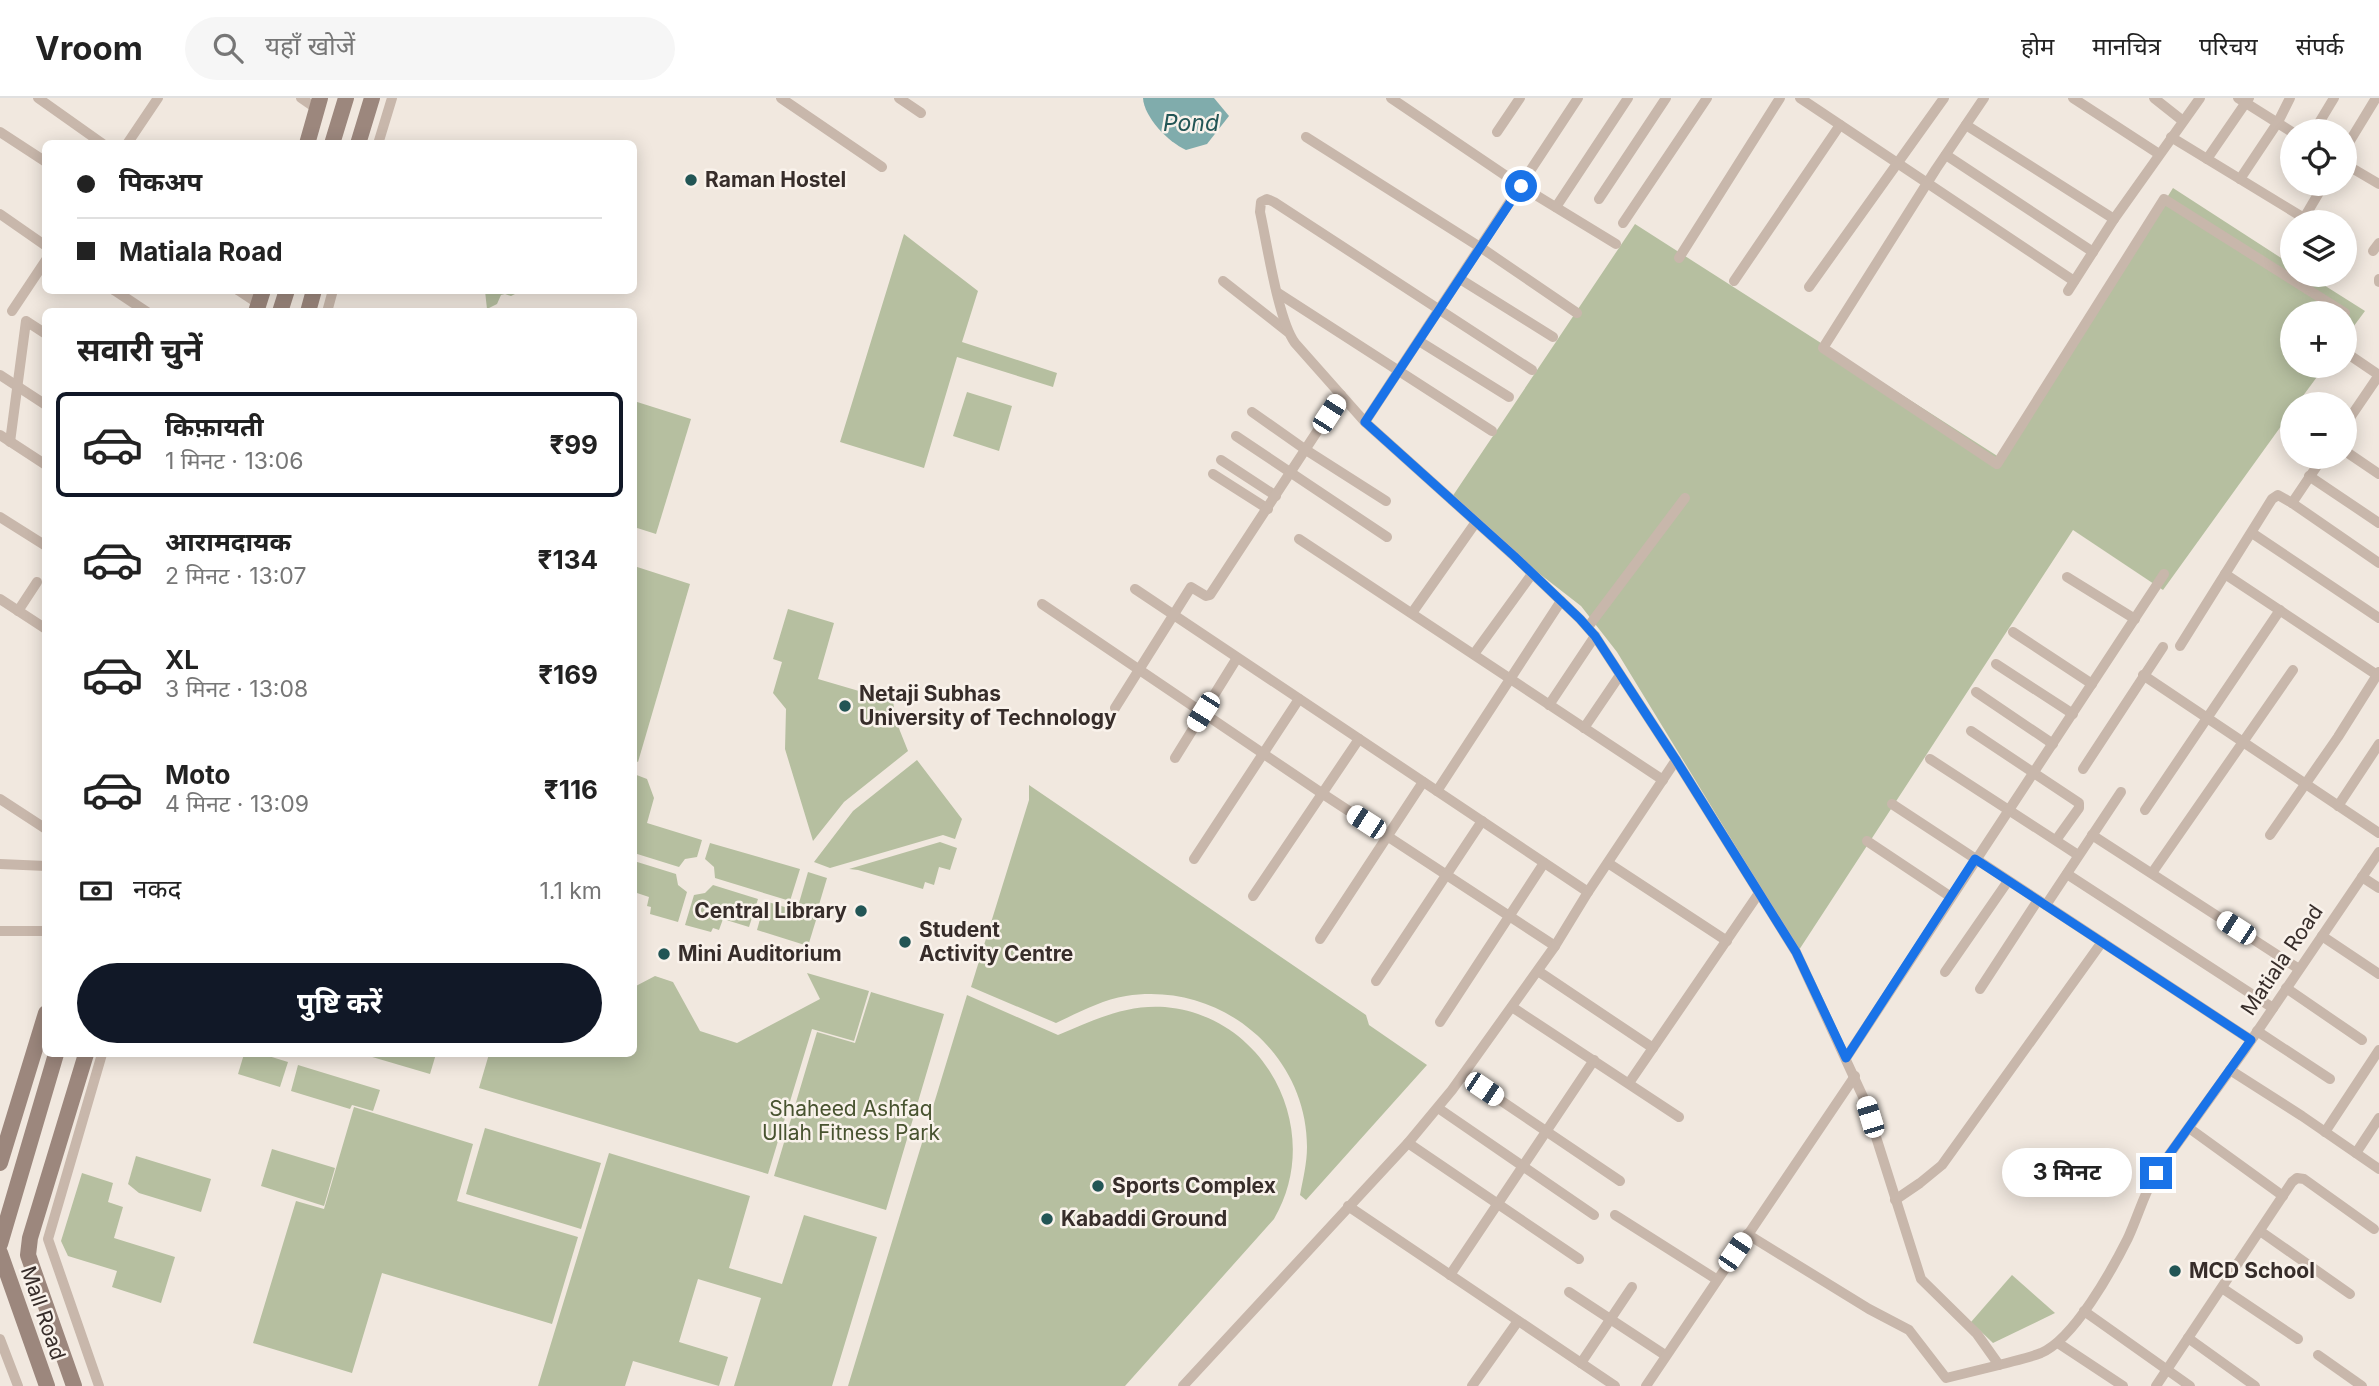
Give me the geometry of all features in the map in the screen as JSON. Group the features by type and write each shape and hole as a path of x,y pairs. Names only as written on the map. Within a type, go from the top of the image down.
{"main road":[{"path":"333,140 346,98"},
{"path":"359,140 372,98"},
{"path":"308,140 319,104"},
{"path":"0,1163 42,1026"},
{"path":"30,1238 1,1236 54,1057"},
{"path":"0,1252 28,1255 30,1238 85,1057"},
{"name":"Mall Road","path":"0,1252 47,1386"},
{"name":"Mall Road","path":"28,1255 74,1386"}],"street":[{"path":"38,98 97,140"},
{"path":"52,108 59,98"},
{"path":"130,140 158,98"},
{"path":"301,98 319,104"},
{"path":"379,140 392,98"},
{"path":"899,98 921,113"},
{"path":"1391,98 1521,186 1616,244"},
{"path":"1497,132 1520,98"},
{"path":"1365,422 1578,98"},
{"path":"1556,207 1628,98"},
{"path":"1599,199 1666,98"},
{"path":"1623,223 1707,98"},
{"path":"1679,258 1780,98"},
{"path":"1800,98 1815,102 1840,125 1927,183 2071,286 2114,219 2200,98"},
{"path":"1809,287 1944,98"},
{"path":"1984,98 1823,348 1997,464 2164,199 2325,301"},
{"path":"2073,98 2159,154"},
{"path":"2154,98 2183,121"},
{"path":"2240,179 2278,122 2290,98"},
{"path":"2321,119 2334,98"},
{"path":"786,99 882,167"},
{"path":"2207,159 2244,100 2278,122"},
{"path":"2357,131 2377,100"},
{"path":"1734,281 1840,125"},
{"path":"1966,125 2114,219"},
{"path":"0,132 42,159"},
{"path":"1306,137 1481,248 1577,313"},
{"path":"2171,137 2304,218 2317,196"},
{"path":"1946,155 2093,253"},
{"path":"2357,171 2379,184"},
{"path":"1532,370 1274,202 1264,199 1261,202 1260,212 1278,293 1288,332 1295,343 1365,422 1532,574 1591,632 1676,760 1796,952 1855,1076 1921,1279 1977,1334 1999,1365"},
{"path":"0,214 42,243"},
{"path":"12,311 42,266"},
{"path":"1460,279 1553,337"},
{"path":"1223,281 1288,332"},
{"path":"1278,293 1492,430"},
{"path":"120,294 140,308"},
{"path":"0,303 42,331"},
{"path":"26,321 17,387 5,439 42,463"},
{"path":"1419,341 1509,397"},
{"path":"2357,360 2379,375 2357,407"},
{"path":"0,375 42,403"},
{"path":"1115,708 1191,587 1206,596 1210,595 1341,395"},
{"path":"1252,412 1387,501"},
{"path":"1236,436 1387,537"},
{"path":"2357,459 2379,474"},
{"path":"1221,460 1276,496"},
{"path":"2292,503 2315,469"},
{"path":"1213,474 1268,509"},
{"path":"2309,477 2379,523"},
{"path":"2179,646 2272,499 2281,495 2379,563"},
{"path":"1549,705 1591,632 1685,498"},
{"path":"0,517 42,543"},
{"path":"1412,613 1476,522"},
{"path":"2252,533 2379,618"},
{"path":"1300,539 1663,780"},
{"path":"1474,654 1532,574"},
{"path":"1846,1058 2164,574"},
{"path":"2225,574 2378,673 2270,835"},
{"path":"2067,577 2135,619"},
{"path":"18,611 37,582"},
{"path":"1135,589 1588,892"},
{"path":"0,599 42,626"},
{"path":"1437,791 1561,601"},
{"path":"1042,604 1323,794 1555,946"},
{"path":"2145,810 2280,610"},
{"path":"2013,632 2092,684"},
{"path":"2083,769 2163,647"},
{"path":"1175,758 1237,657"},
{"path":"1996,664 2073,714"},
{"path":"2152,873 2293,670"},
{"path":"1584,728 1620,675"},
{"path":"2143,675 2379,833"},
{"path":"1976,692 2053,744"},
{"path":"1194,859 1299,699"},
{"path":"1971,731 2079,803 2079,808 2056,840"},
{"path":"1253,896 1359,739"},
{"path":"2338,806 2379,744"},
{"path":"1930,759 2078,855"},
{"path":"1184,1386 1438,1108 1538,971 1676,760"},
{"path":"1320,939 1423,782"},
{"path":"1980,989 2042,903 2067,874 2122,792"},
{"path":"0,799 42,826"},
{"path":"1892,804 2102,942 2254,1036 2330,1079"},
{"path":"1376,981 1482,821"},
{"path":"2092,835 2299,970"},
{"path":"1867,841 1951,897"},
{"name":"Matiala Road","path":"2058,1343 2084,1311 2119,1255 2150,1182 2254,1036 2379,852"},
{"path":"1440,1022 1544,863"},
{"path":"1608,863 1727,941"},
{"path":"0,864 42,866"},
{"path":"2067,874 2273,1008"},
{"path":"2362,877 2379,888"},
{"path":"1945,972 2008,881"},
{"path":"1629,1083 1759,893"},
{"path":"0,931 42,931"},
{"path":"2322,936 2379,974"},
{"path":"1895,1200 1942,1165 2102,942"},
{"path":"1538,971 1653,1048"},
{"path":"2287,988 2362,1040"},
{"path":"1512,1007 1679,1116"},
{"path":"2325,1132 2379,1050"},
{"path":"99,1386 48,1239 101,1057"},
{"path":"1450,1275 1594,1060"},
{"path":"2230,1070 2379,1169"},
{"path":"1463,1075 1620,1181"},
{"path":"1646,1386 1855,1076"},
{"path":"1438,1108 1594,1215"},
{"path":"2356,1153 2379,1118"},
{"path":"2189,1128 2283,1196"},
{"path":"1408,1143 1579,1259"},
{"path":"2156,1386 2292,1182 2301,1177 2374,1229"},
{"path":"1348,1206 1615,1386"},
{"path":"1615,1215 1716,1279"},
{"path":"2260,1231 2350,1294"},
{"path":"1747,1234 1859,1303 1909,1330 1946,1382 2042,1353 2058,1343 2123,1386"},
{"path":"1581,1363 1632,1287"},
{"path":"2222,1288 2298,1339"},
{"path":"1569,1292 1665,1355"},
{"path":"2084,1311 2190,1386"},
{"path":"1472,1386 1518,1321"},
{"path":"2188,1338 2256,1386"},
{"path":"0,1339 18,1386"},
{"path":"2318,1355 2362,1386"}],"green space":[{"path":"2173,188 2280,257 2280,287 2327,287 2349,301 2280,301 2280,378 2316,378 2306,392 2280,392 2280,428 2163,590 2073,530 1799,950 1617,652 1581,606 1448,503 1635,224 2002,459"},
{"path":"904,234 978,291 962,342 1057,373 1053,387 957,357 924,468 840,442"},
{"path":"485,294 505,294 501,295 497,304 487,308"},
{"path":"2357,306 2365,311 2357,322"},
{"path":"967,392 1012,406 999,451 953,436"},
{"path":"637,402 691,419 656,534 637,528"},
{"path":"637,567 690,584 637,762"},
{"path":"788,609 834,623 818,679 893,701 896,721 908,751 844,802 813,841 785,749 786,709 773,693 782,662 773,659"},
{"path":"917,760 962,819 955,839 943,835 830,868 814,862 853,811"},
{"path":"637,775 647,779 654,798 647,823 702,840 697,857 685,859 679,867 637,854"},
{"path":"1029,785 1366,1015 1369,1025 1427,1065 1306,1200 1300,1195 1307,1153 1303,1113 1292,1081 1274,1054 1251,1030 1224,1012 1194,1000 1160,994 1126,996 1099,1004 1056,1023 971,987 1029,800"},
{"path":"940,842 957,848 950,870 939,867 934,885 925,882 923,889 849,869"},
{"path":"710,843 800,869 790,901 715,878 714,867 705,859"},
{"path":"637,862 676,874 678,885 687,892 678,922 650,914 651,907 647,906 649,897 637,893"},
{"path":"808,872 827,878 818,908 799,903"},
{"path":"713,885 758,899 749,927 723,919 719,930 713,928 711,932 685,925 694,895 705,893"},
{"path":"765,901 817,917 808,946 757,930"},
{"path":"807,973 869,991 854,1041 812,1029 768,1174 479,1088 488,1057 637,1057 637,985 655,976 673,982 700,1031 737,1043 820,999"},
{"name":"Shaheed Ashfaq Ullah Fitness Park","path":"871,992 944,1014 886,1210 774,1176 817,1032 855,1043"},
{"name":"Sports Complex","path":"967,995 1058,1035 1110,1014 1137,1008 1165,1007 1201,1015 1232,1032 1258,1055 1277,1084 1289,1116 1293,1150 1288,1185 1274,1219 1125,1386 848,1386"},
{"path":"243,1057 272,1057 288,1062 280,1087 238,1074"},
{"path":"372,1057 435,1057 430,1074"},
{"path":"298,1065 380,1090 373,1111 352,1105 350,1109 291,1091"},
{"path":"354,1107 473,1144 457,1201 578,1237 552,1324 382,1273 352,1373 253,1343 296,1201 324,1209"},
{"path":"485,1128 601,1163 581,1229 466,1194"},
{"path":"272,1149 335,1168 324,1206 261,1186"},
{"path":"609,1153 750,1196 729,1268 782,1284 804,1215 877,1237 832,1386 734,1386 761,1298 698,1279 679,1342 728,1357 719,1386 633,1361 625,1386 538,1386"},
{"path":"136,1156 211,1179 201,1212 139,1193 128,1184"},
{"path":"82,1173 113,1183 108,1202 123,1207 114,1238 175,1257 161,1303 112,1287 117,1271 68,1256 61,1241"},
{"path":"2012,1275 2055,1313 1993,1343 1971,1322"}],"water":[{"name":"Pond","path":"1143,98 1214,98 1229,116 1207,144 1186,150 1172,141 1152,121"}],"place":[{"name":"Raman Hostel","path":"691,180"},
{"name":"Netaji Subhas University of Technology","path":"845,706"},
{"name":"Central Library","path":"861,911"},
{"name":"Student Activity Centre","path":"905,942"},
{"name":"Mini Auditorium","path":"664,954"},
{"name":"Sports Complex","path":"1098,1186"},
{"name":"Kabaddi Ground","path":"1047,1219"},
{"name":"MCD School","path":"2175,1271"}],"route":[{"path":"1521,186 1365,422 1514,556 1595,636 1796,952 1846,1058 1975,859 2251,1040 2156,1173"}]}
